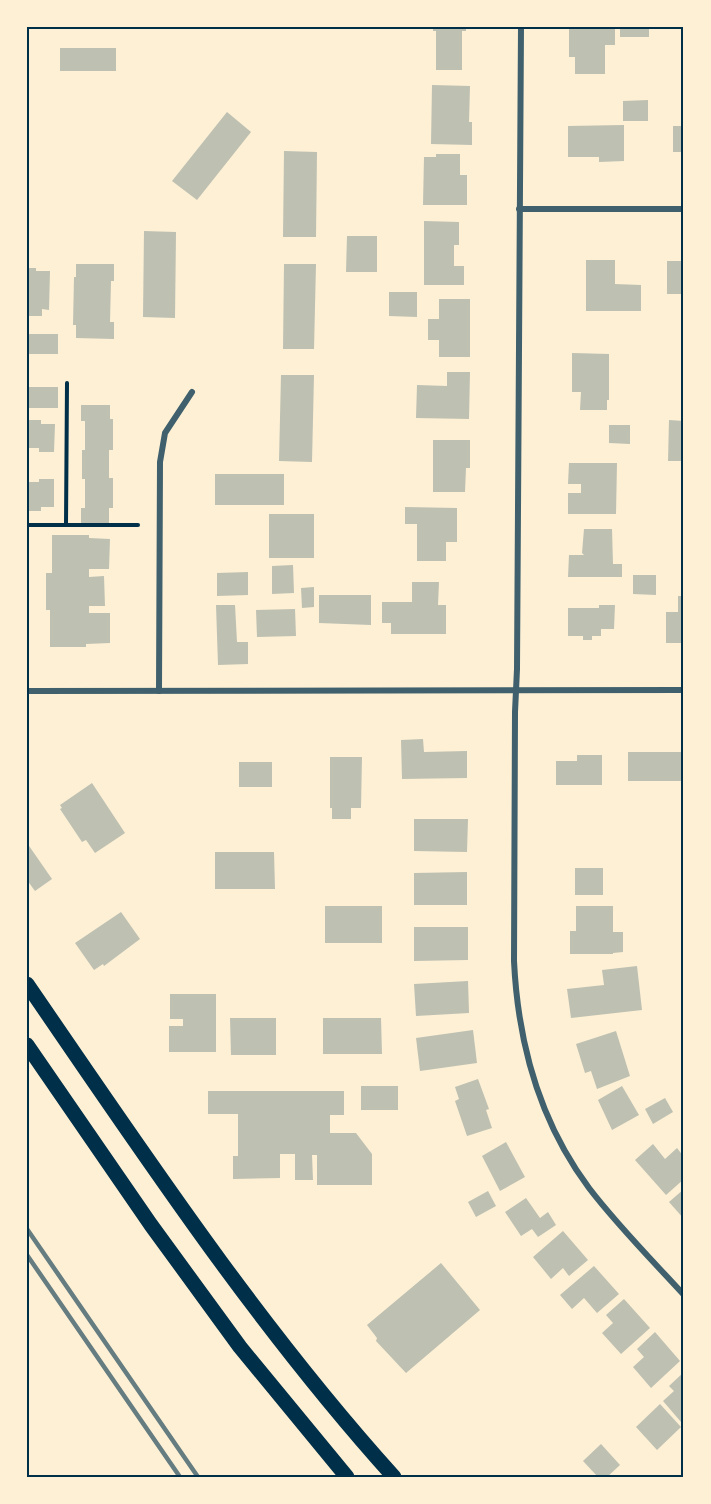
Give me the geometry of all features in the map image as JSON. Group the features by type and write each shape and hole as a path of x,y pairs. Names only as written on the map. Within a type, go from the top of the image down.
{"main road":[{"path":"27,984 223,1266 299,1365 394,1477"},
{"path":"27,1045 240,1347 347,1477"}],"street":[{"path":"521,27 514,961 516,997 521,1032 532,1075 552,1127 589,1187 684,1295"},
{"path":"519,209 684,209"},
{"path":"159,691 160,462 165,433 192,392"},
{"path":"27,691 684,690"}],"path":[{"path":"66,525 67,383"},
{"path":"27,525 138,525"},
{"path":"684,1002 684,1018"}],"building":[{"path":"433,27 466,27 466,31 462,31 462,70 436,70 436,31 433,31"},
{"path":"569,27 615,27 615,45 605,45 605,74 575,74 575,57 569,57"},
{"path":"620,27 649,27 649,37 620,37"},
{"path":"60,48 116,48 116,71 60,71"},
{"path":"432,85 470,86 469,122 472,122 472,145 431,144"},
{"path":"648,100 648,121 623,121 623,101"},
{"path":"227,112 251,132 197,200 172,181"},
{"path":"682,117 684,117 684,152 673,152 673,126 682,126"},
{"path":"624,125 624,161 599,162 599,157 568,157 568,126"},
{"path":"284,151 317,152 316,237 283,237"},
{"path":"436,154 460,154 460,175 467,175 467,205 423,205 424,157 436,157"},
{"path":"424,221 459,222 459,245 454,245 454,266 464,266 464,285 424,285"},
{"path":"144,231 176,232 175,318 143,317"},
{"path":"347,236 377,236 377,272 346,272"},
{"path":"586,260 615,260 615,284 641,285 641,311 586,311"},
{"path":"667,261 684,261 684,294 667,294"},
{"path":"76,264 114,264 114,281 111,281 110,322 114,322 114,339 76,338 76,325 73,325"},
{"path":"284,264 316,264 314,349 283,349"},
{"path":"27,268 36,268 36,271 50,271 49,310 42,309 42,316 27,316"},
{"path":"389,292 417,292 417,317 389,316"},
{"path":"439,299 470,299 470,357 439,357 439,340 428,340 428,319 439,319"},
{"path":"27,334 58,334 58,354 27,354"},
{"path":"572,353 609,354 607,410 580,410 581,392 572,392"},
{"path":"447,372 470,372 469,419 416,418 417,385 447,386"},
{"path":"281,375 314,375 312,462 279,461"},
{"path":"27,387 58,387 58,408 27,408"},
{"path":"81,405 110,405 110,419 113,419 113,450 109,450 109,478 113,478 113,508 109,508 109,523 81,523 81,508 85,508 82,450 85,450 85,421 81,421"},
{"path":"27,420 41,420 41,424 55,424 54,452 39,452 39,448 27,448"},
{"path":"669,420 684,421 684,461 668,461"},
{"path":"609,425 630,425 630,444 609,443"},
{"path":"433,440 470,440 470,468 466,468 465,492 433,492"},
{"path":"569,463 617,463 616,514 568,514 568,493 581,493 581,484 568,484"},
{"path":"215,474 284,474 284,505 215,505"},
{"path":"39,479 54,479 54,507 41,507 41,511 27,511 27,482 39,482"},
{"path":"405,507 457,508 457,542 446,542 446,561 417,561 417,524 405,524"},
{"path":"269,514 314,514 314,558 269,558"},
{"path":"584,529 612,529 613,564 622,564 622,577 568,577 569,555 584,555 582,553"},
{"path":"52,535 89,535 89,538 110,539 109,569 89,569 89,577 104,576 105,606 89,606 89,613 110,613 110,643 86,644 86,647 50,647 50,610 46,610 46,573 52,573"},
{"path":"293,565 294,593 272,594 272,566"},
{"path":"248,572 248,595 217,596 217,573"},
{"path":"633,575 656,575 656,595 633,594"},
{"path":"412,582 439,582 438,605 446,605 446,634 391,634 391,623 382,623 382,602 412,602"},
{"path":"314,587 314,607 302,608 301,588"},
{"path":"319,595 371,595 371,625 319,623"},
{"path":"678,596 684,596 684,643 666,643 666,612 678,612"},
{"path":"216,605 235,605 237,642 248,642 248,664 218,665"},
{"path":"599,605 615,605 614,629 601,629 601,636 592,636 592,640 583,640 583,636 568,636 568,608 599,608"},
{"path":"295,609 296,636 257,637 256,610"},
{"path":"423,739 424,752 467,751 467,778 402,779 401,740"},
{"path":"628,752 684,752 684,781 628,781"},
{"path":"577,755 602,755 602,785 556,785 556,761 577,761"},
{"path":"330,757 362,757 361,808 351,808 351,819 332,819"},
{"path":"239,762 272,762 272,787 239,787"},
{"path":"92,783 125,833 95,853 86,840 82,842 60,809 62,808 60,805"},
{"path":"414,819 468,819 467,852 414,851"},
{"path":"27,843 52,879 35,891 27,880"},
{"path":"215,852 274,852 275,889 215,889"},
{"path":"575,868 603,868 603,895 575,895"},
{"path":"467,872 467,905 414,905 414,873"},
{"path":"325,906 382,906 382,943 325,943"},
{"path":"576,906 613,906 613,932 623,932 623,952 570,954 570,931 576,931"},
{"path":"121,912 140,939 104,966 103,964 94,970 75,943"},
{"path":"414,927 468,927 468,960 414,961"},
{"path":"637,966 642,1010 571,1018 567,989 604,985 602,970"},
{"path":"468,981 469,1013 416,1016 414,984"},
{"path":"170,994 216,994 216,1052 169,1052 169,1026 183,1026 183,1019 170,1019"},
{"path":"230,1018 276,1018 276,1055 231,1055"},
{"path":"323,1018 381,1018 382,1054 323,1054"},
{"path":"473,1030 477,1063 420,1071 416,1038"},
{"path":"616,1031 630,1076 597,1089 591,1071 585,1073 576,1044"},
{"path":"478,1079 489,1109 486,1110 492,1128 467,1136 455,1101 459,1099 455,1087"},
{"path":"361,1086 398,1086 398,1110 361,1110"},
{"path":"622,1086 639,1115 612,1130 598,1100"},
{"path":"208,1091 344,1091 344,1115 330,1115 330,1133 356,1133 372,1154 372,1185 317,1185 317,1155 312,1155 313,1180 295,1180 295,1154 280,1154 280,1178 233,1179 233,1156 238,1156 238,1114 208,1114"},
{"path":"665,1098 673,1112 653,1124 645,1109"},
{"path":"506,1142 525,1177 500,1191 482,1156"},
{"path":"653,1144 665,1159 677,1148 684,1157 684,1179 666,1195 635,1160"},
{"path":"684,1189 684,1219 669,1202"},
{"path":"488,1191 496,1206 476,1217 468,1202"},
{"path":"526,1198 540,1218 548,1212 556,1225 538,1237 532,1229 521,1236 505,1212"},
{"path":"563,1231 588,1260 569,1276 563,1268 551,1279 533,1257"},
{"path":"441,1263 480,1310 406,1373 376,1341 377,1338 367,1325"},
{"path":"594,1266 619,1294 597,1313 584,1298 572,1309 560,1295"},
{"path":"624,1299 650,1328 621,1354 602,1333 613,1323 606,1315"},
{"path":"655,1332 680,1361 651,1388 633,1367 644,1357 637,1349"},
{"path":"684,1372 684,1419 681,1422 663,1401 674,1391 669,1386"},
{"path":"660,1404 681,1427 657,1450 636,1427"},
{"path":"601,1444 620,1465 607,1477 598,1477 583,1461"}],"railway":[{"path":"27,1229 198,1477"},
{"path":"27,1255 180,1477"}]}
